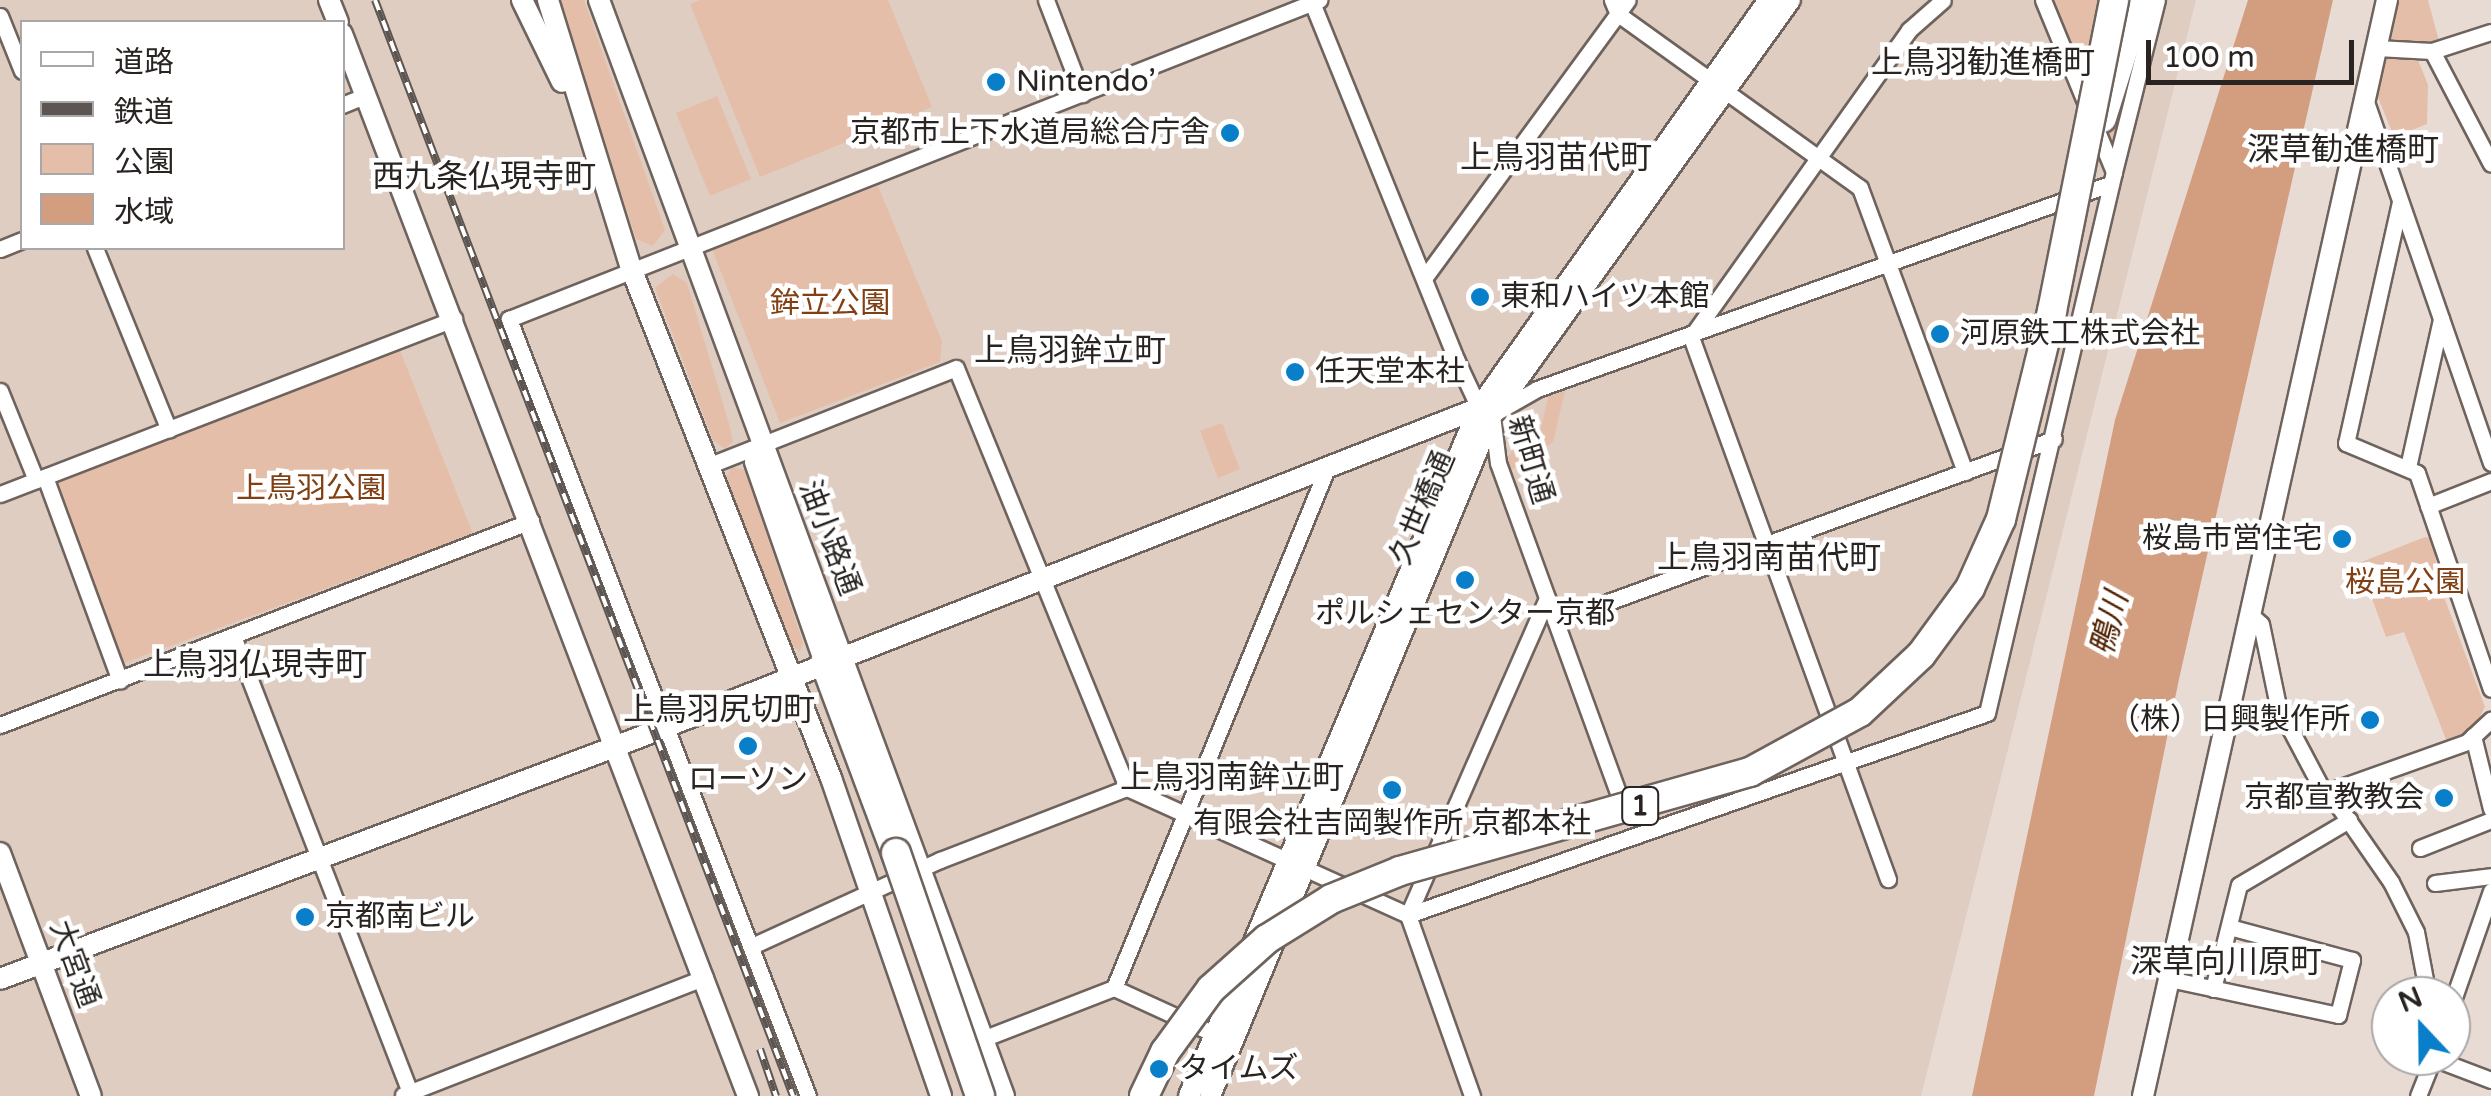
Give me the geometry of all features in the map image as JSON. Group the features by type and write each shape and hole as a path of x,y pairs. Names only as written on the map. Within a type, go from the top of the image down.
{"highway":[{"name":"1","path":"2030,406 2114,0"},
{"name":"1","path":"1144,1096 1166,1052 1211,989 1268,939 1331,900 1400,871 1709,786 1788,756 1860,712 1921,655 1970,588 2002,519 2102,118 2123,0"},
{"path":"2102,118 2139,0"},
{"path":"833,660 896,853 994,1089"}],"street":[{"path":"522,0 576,106"},
{"path":"548,0 576,106 631,268 872,894 940,1096 994,1089 985,1038 924,871 833,660 756,447 690,244 599,0"},
{"path":"1046,0 1082,94"},
{"path":"1425,277 1615,7 1628,0"},
{"name":"久世橋通","path":"1718,86 1769,0"},
{"name":"久世橋通","path":"1210,1096 1225,1039 1485,411 1718,86 1790,0"},
{"path":"1690,337 1909,30 1943,0"},
{"path":"2043,0 2112,178"},
{"path":"710,465 956,368 1045,577 1127,788 1408,915 1987,712 2054,439 2112,178 2158,0"},
{"path":"2144,1096 2387,0"},
{"path":"808,1096 508,319 1314,1"},
{"name":"新町通","path":"1314,1 1425,277 1485,411 1498,463 1632,834"},
{"path":"1615,7 1860,188 1965,472"},
{"path":"0,16 20,66"},
{"path":"2377,48 2432,51 2491,32"},
{"path":"345,41 618,746 748,1096"},
{"path":"2432,51 2491,164"},
{"path":"345,104 367,95"},
{"path":"2364,95 2491,463"},
{"path":"0,979 618,746 1328,466 1690,337 2112,178"},
{"path":"2400,202 2346,443 2417,473 2491,689"},
{"path":"96,250 169,430"},
{"path":"0,494 454,319"},
{"path":"2408,467 2441,319"},
{"path":"1690,337 1888,879"},
{"path":"0,391 40,479 120,681"},
{"path":"1556,621 2054,439"},
{"path":"1114,988 1328,466"},
{"path":"2428,506 2491,481"},
{"path":"0,725 531,520"},
{"path":"1472,1096 1408,915 1547,598"},
{"path":"2250,614 2261,624 2278,706 2304,762 2373,850 2416,932 2424,976"},
{"path":"233,636 322,857 407,1095 705,976"},
{"path":"2328,792 2473,736 2491,720"},
{"path":"2473,736 2491,809"},
{"path":"752,946 1127,788"},
{"path":"2213,988 2239,886 2350,820"},
{"path":"2420,848 2491,820"},
{"name":"大宮通","path":"0,853 91,1096"},
{"path":"2434,883 2491,876"},
{"path":"2462,976 2490,896"},
{"path":"2169,980 2338,1016 2352,960 2230,927"},
{"path":"985,1038 1114,988 1225,1039"},
{"name":"久世橋通","path":"1189,1096 1225,1039"}],"shaded area":[{"path":"0,0 2196,0 1921,1096 0,1096"}],"green space":[{"path":"558,0 584,0 665,230 653,246 636,239"},
{"path":"700,0 888,0 932,107 760,177 690,4"},
{"path":"2046,0 2148,0 2115,147 2108,147"},
{"path":"2394,0 2428,0 2439,41 2391,44 2386,36"},
{"path":"2389,55 2416,55 2428,85 2427,124 2394,137 2373,85 2379,60"},
{"path":"717,96 751,179 710,196 676,113"},
{"name":"鉾立公園","path":"878,186 942,341 940,362 780,423 712,249"},
{"path":"673,274 687,283 730,427 733,442 725,449 713,440 655,288"},
{"name":"上鳥羽公園","path":"399,348 473,534 121,664 57,481"},
{"path":"1565,391 1553,442 1510,471 1505,460 1519,444 1539,438 1548,397"},
{"path":"1222,423 1240,469 1218,478 1200,431"},
{"path":"732,467 745,470 803,643 800,652 789,642 726,478"},
{"name":"桜島公園","path":"2425,537 2432,538 2440,586 2485,707 2474,727 2447,742 2404,632 2386,637 2359,563"}],"water":[{"name":"鴨川","path":"2248,0 2333,0 2179,679 2094,1096 1972,1096 2115,420"}],"railway":[{"path":"375,0 793,1096"},
{"path":"760,1049 776,1096"}],"place":[{"name":"Nintendo’","path":"996,82"},
{"name":"京都市上下水道局総合庁舎","path":"1230,133"},
{"name":"東和ハイツ本館","path":"1480,297"},
{"name":"河原鉄工株式会社","path":"1940,334"},
{"name":"任天堂本社","path":"1295,372"},
{"name":"桜島市営住宅","path":"2342,539"},
{"name":"ポルシェセンター京都","path":"1465,580"},
{"name":"（株）日興製作所","path":"2370,720"},
{"name":"ローソン","path":"748,746"},
{"name":"有限会社吉岡製作所 京都本社","path":"1392,790"},
{"name":"京都宣教教会","path":"2444,798"},
{"name":"京都南ビル","path":"305,917"},
{"name":"タイムズ","path":"1159,1069"}],"district":[{"name":"上鳥羽勧進橋町","path":"1983,63"},
{"name":"深草勧進橋町","path":"2343,150"},
{"name":"上鳥羽苗代町","path":"1556,158"},
{"name":"西九条仏現寺町","path":"484,177"},
{"name":"上鳥羽鉾立町","path":"1070,351"},
{"name":"上鳥羽南苗代町","path":"1769,558"},
{"name":"上鳥羽仏現寺町","path":"255,665"},
{"name":"上鳥羽尻切町","path":"719,710"},
{"name":"上鳥羽南鉾立町","path":"1232,778"},
{"name":"深草向川原町","path":"2226,962"}]}
